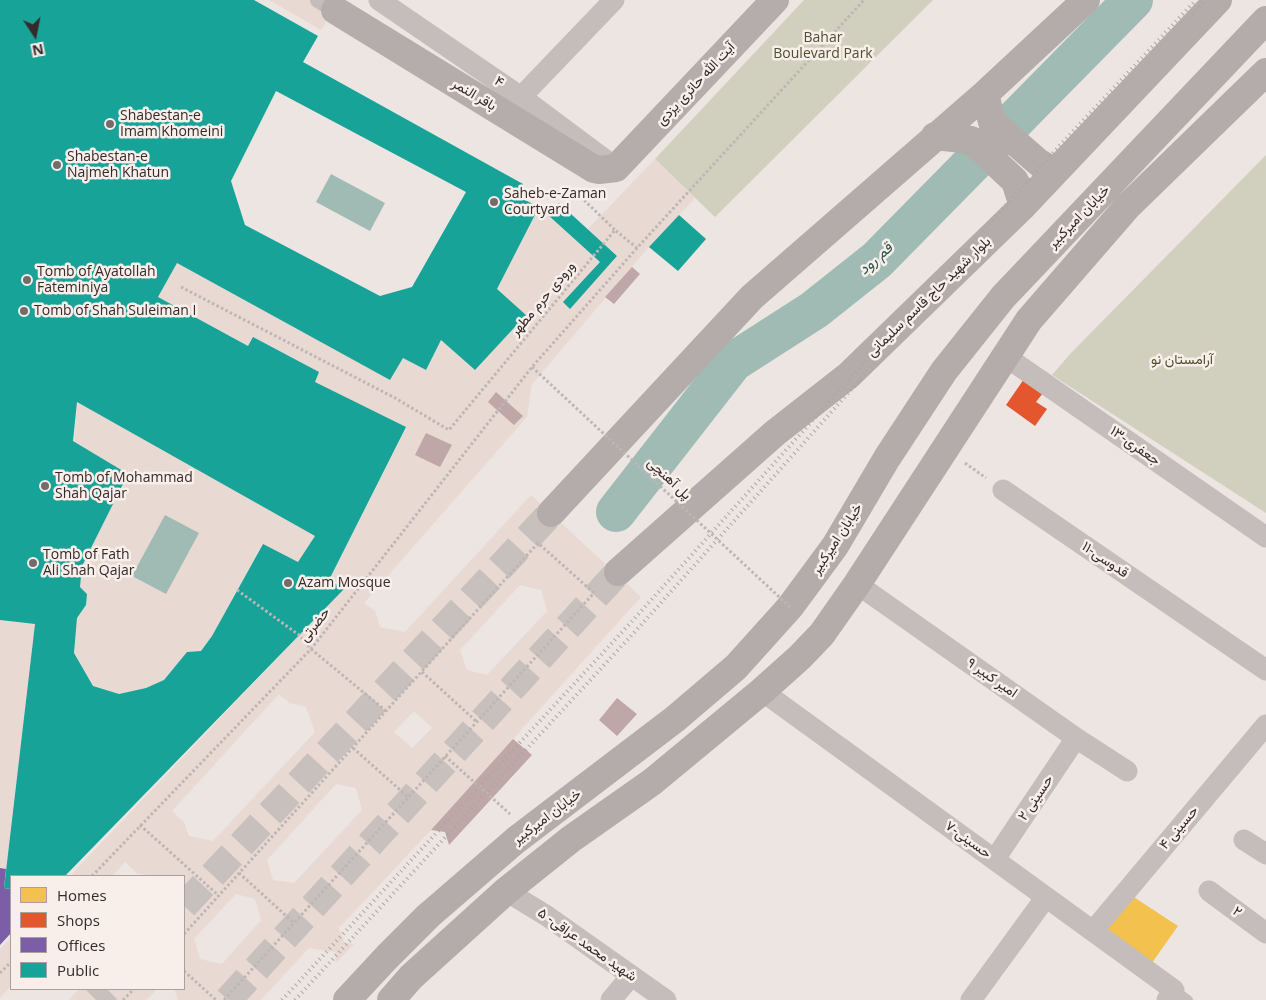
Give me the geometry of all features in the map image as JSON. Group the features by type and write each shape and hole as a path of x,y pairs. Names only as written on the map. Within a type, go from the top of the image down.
{"main road":[{"name":"آیت الله‌ حائری‌ یزدی","path":"616,168 775,0"},
{"path":"552,513 752,298 985,94 1086,0"},
{"name":"بلوار شهید حاج قاسم سلیمانی","path":"618,572 775,433 849,375 1019,194 1218,0"},
{"name":"باقر النمر","path":"326,5 594,170 616,168"},
{"name":"خیابان امیرکبیر","path":"347,1000 386,957 428,916 528,830 675,720 736,667 790,607 835,546 887,458 944,371 997,304 1266,20"},
{"name":"خیابان امیرکبیر","path":"391,1000 411,977 506,891 571,839 652,782 762,691 800,657 822,634 857,584 1029,320 1127,207 1266,72"},
{"path":"985,94 992,122 1047,167"},
{"path":"935,136 971,140 1019,194"}],"street":[{"name":"۴","path":"380,0 521,97 616,168"},
{"path":"521,97 614,0"},
{"name":"جعفری-۱۳","path":"1005,356 1266,537"},
{"name":"قدوسی-۱۱","path":"1003,490 1266,670"},
{"name":"امیر کبیر ۹","path":"857,584 1076,738 1127,771"},
{"name":"حسینی-۷","path":"762,691 1093,931 1176,997"},
{"name":"حسینی ۴","path":"1093,931 1265,728"},
{"name":"حسینی ۲","path":"995,859 1076,738"},
{"path":"1244,840 1266,854"},
{"name":"شهید محمد عراقی- ۵","path":"506,891 547,916 666,1000"},
{"name":"۲","path":"1209,891 1266,933"},
{"path":"971,1000 1046,897"},
{"path":"611,1000 632,976"}],"path":[{"path":"616,168 585,201 637,248 864,0"},
{"name":"ورودی حرم مطهر","path":"182,287 394,398 449,430 615,230"},
{"name":"حضرتی","path":"93,875 311,649 532,368 637,248"},
{"name":"پل آهنچی","path":"532,368 790,607"},
{"path":"945,448 1003,490"},
{"path":"185,933 538,543 594,593 224,1000"},
{"path":"237,590 299,635 311,649 386,711"},
{"path":"422,672 477,722"},
{"path":"353,748 408,797"},
{"path":"445,756 528,830"},
{"path":"140,825 218,895"},
{"path":"239,873 294,923"},
{"path":"0,974 10,963"},
{"path":"185,972 216,1000"},
{"path":"123,1000 133,990"}],"green space":[{"name":"Bahar Boulevard Park","path":"804,0 933,0 715,217 655,159"},
{"name":"آرامستان نو","path":"1266,155 1266,513 1052,375 1071,353"}],"shaded area":[{"path":"269,0 340,0 321,30"},
{"path":"655,159 695,198 649,247 532,384 527,417 364,603 375,611 380,627 405,632 531,495 641,597 431,830 339,928 344,942 354,944 336,963 335,952 309,948 261,1000 178,1000 174,990 185,990 185,875 146,875 137,873 125,862 113,875 71,875 343,589 329,580 406,428 315,382 158,297 177,263 390,380 403,358 426,370 441,340 475,370 526,315 497,289 539,207 607,268 617,256 588,229","holes":["520,585 541,590 547,611 487,675 467,670 460,650","279,694 290,703 306,707 315,732 213,841 189,836 184,822 172,811","414,711 432,728 412,748 394,732","336,784 356,788 362,810 294,883 273,880 267,860","236,894 255,899 261,920 222,964 200,959 194,939"]},
{"path":"77,402 315,536 298,562 262,544 212,636 201,651 187,652 164,680 146,688 119,694 93,686 74,653 77,618 86,605 87,594 80,587 82,566 128,474 74,442"},
{"path":"0,620 35,624 6,869 0,868"},
{"path":"10,939 10,987 0,998 0,949"},
{"path":"78,990 156,990 147,1000 69,1000"}],"water":[{"path":"331,174 385,203 370,231 316,202"},
{"path":"165,515 199,533 166,594 132,576"}],"building: Homes":[{"path":"1129,894 1178,926 1149,967 1102,930"}],"building: Shops":[{"path":"1024,379 1043,393 1036,402 1047,409 1035,426 1006,405"}],"building: Offices":[{"path":"0,868 6,869 4,888 10,889 10,934 0,945"}],"building: Public":[{"path":"0,0 254,0 318,36 303,62 523,184 517,196 539,207 497,289 526,315 475,370 441,340 426,370 403,358 390,380 177,263 158,297 248,346 253,337 319,372 315,382 406,427 329,580 344,589 66,875 10,875 10,889 4,888 35,624 0,620","holes":["276,91 466,192 412,287 380,296 245,225 231,181","77,402 315,536 298,562 263,544 212,636 201,651 187,652 164,680 146,688 119,694 93,686 74,653 77,618 86,605 87,594 80,587 82,566 128,474 73,441"]},
{"path":"559,203 617,256 570,309 563,302 600,262 548,215"},
{"path":"679,215 706,239 678,271 649,247"}],"building: Other":[{"path":"632,267 640,274 614,304 605,297"},
{"path":"496,392 523,416 514,425 488,402"},
{"path":"426,433 452,445 440,467 415,455"},
{"path":"617,698 637,714 617,736 599,720"},
{"path":"513,739 532,755 449,845 445,832 431,830"}],"waterway":[{"name":"قم رود","path":"616,512 733,362 814,310 877,260 1133,0"}],"tunnel":[{"path":"185,905 551,513"},
{"path":"228,1000 618,572"},
{"path":"96,1000 106,990"}],"railway":[{"path":"282,1000 635,618 1062,143 1196,0"},
{"path":"1189,18 1206,0"},
{"path":"295,1000 642,624 876,362"}],"place":[{"name":"Shabestan-e Imam Khomeini","path":"110,124"},
{"name":"Shabestan-e Najmeh Khatun","path":"57,165"},
{"name":"Saheb-e-Zaman Courtyard","path":"494,202"},
{"name":"Tomb of Ayatollah Fateminiya","path":"27,280"},
{"name":"Tomb of Shah Suleiman I","path":"24,311"},
{"name":"Tomb of Mohammad Shah Qajar","path":"45,486"},
{"name":"Tomb of Fath Ali Shah Qajar","path":"33,563"},
{"name":"Azam Mosque","path":"288,583"}]}
